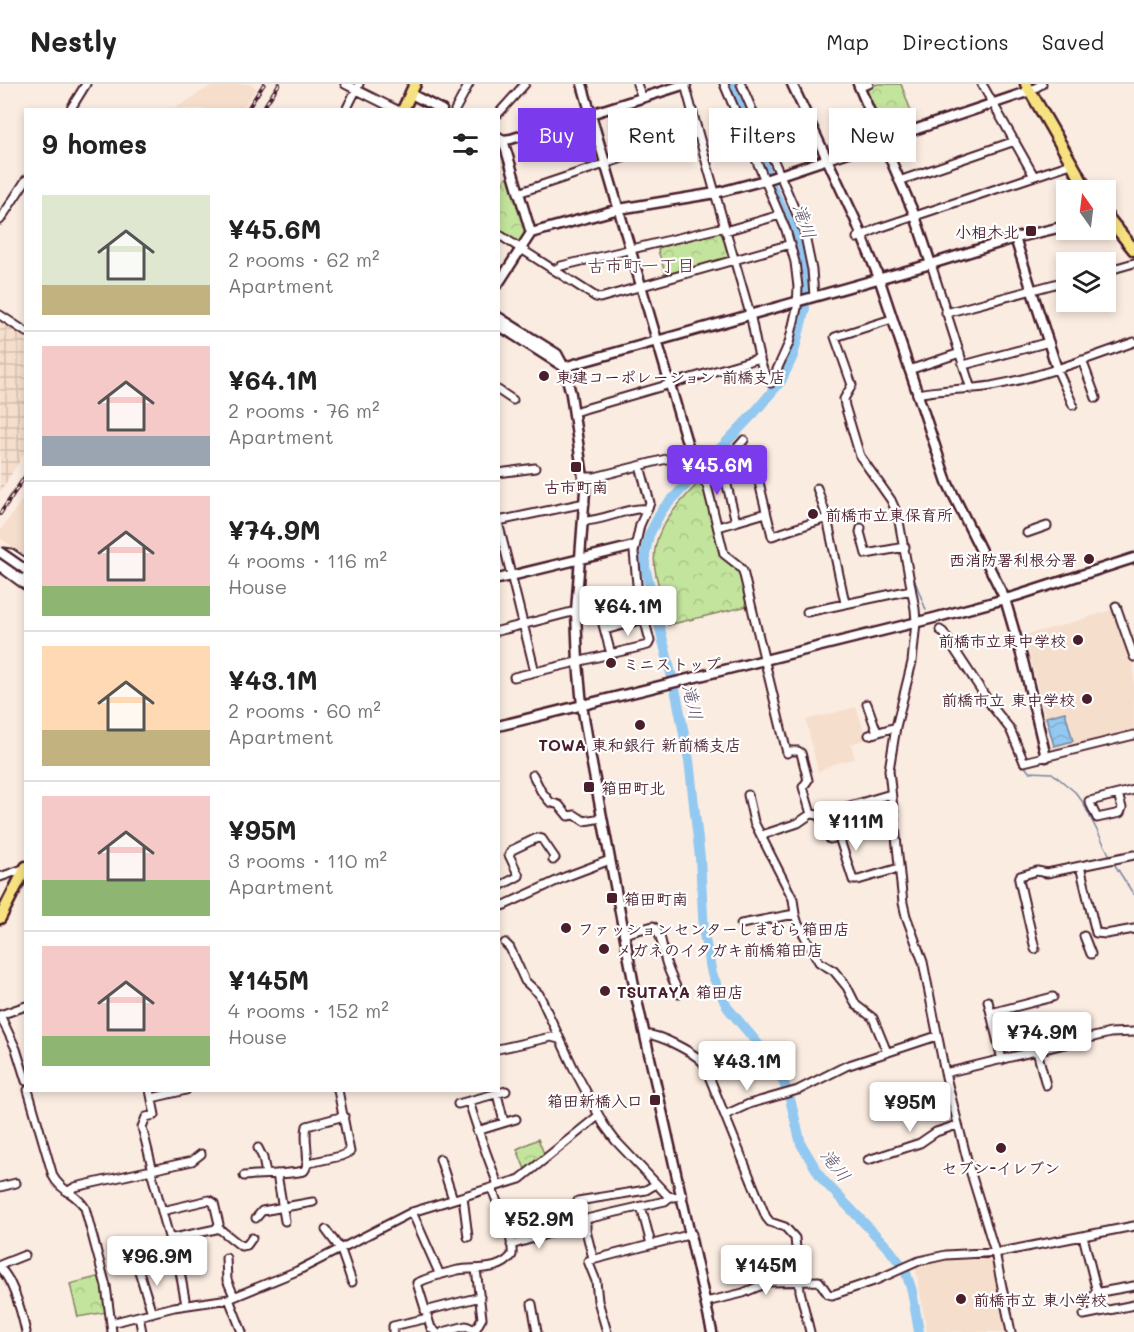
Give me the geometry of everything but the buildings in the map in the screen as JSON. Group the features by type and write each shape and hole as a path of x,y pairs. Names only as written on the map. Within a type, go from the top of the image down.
{"main road":[{"path":"404,108 414,87"},
{"path":"1028,88 1081,180"},
{"path":"1116,229 1134,250"},
{"path":"0,918 24,870"}],"street":[{"path":"71,108 86,84"},
{"path":"345,84 358,87 394,108"},
{"path":"456,108 468,84"},
{"path":"500,112 525,84"},
{"path":"582,84 590,108"},
{"path":"637,84 642,98"},
{"path":"596,113 685,84 724,229 750,314 760,358 771,383 789,343 799,300 797,273 780,215 724,84"},
{"path":"741,84 800,220 808,246 813,297"},
{"path":"786,84 824,160"},
{"path":"792,84 824,160 879,278 950,488 1005,599 1023,661 1046,757"},
{"path":"868,108 858,86 869,84"},
{"path":"982,84 1034,176"},
{"path":"916,129 994,104 1042,84"},
{"path":"347,108 358,87"},
{"path":"414,87 440,108"},
{"path":"584,477 595,477 690,453 596,129"},
{"path":"518,193 698,133"},
{"path":"518,134 501,139 531,233"},
{"path":"899,181 1015,141"},
{"path":"500,281 531,233 619,208 716,193 765,180 829,158"},
{"path":"891,162 915,216 971,389"},
{"path":"859,237 879,228 1071,164"},
{"path":"0,220 24,183"},
{"path":"554,270 561,266 630,249 780,215"},
{"path":"500,326 564,367 931,264 1015,238 1056,228"},
{"path":"500,235 598,298 734,262 790,244"},
{"path":"1015,238 1058,369 1073,405"},
{"path":"1116,268 1134,263"},
{"path":"946,313 1056,285"},
{"path":"0,315 24,331"},
{"path":"500,317 553,352 564,367 574,412 584,477 585,503 576,611 582,705 624,934 645,1035 692,1234 710,1332"},
{"path":"892,319 835,337 852,385 844,399 860,456 891,500 905,547 916,622 909,675 889,761 904,910 923,962 957,1125 995,1252 1011,1332"},
{"path":"964,364 1049,342"},
{"path":"917,394 971,389 1008,382 1058,369 1134,342"},
{"path":"909,370 960,353"},
{"path":"574,412 760,358"},
{"path":"1082,360 1096,398"},
{"path":"500,391 513,400"},
{"path":"736,522 722,465 744,440"},
{"path":"514,677 648,645 650,641 638,595 634,546 650,503 640,465"},
{"path":"500,473 535,468"},
{"path":"760,470 757,474 772,536 826,518"},
{"path":"701,478 707,485 726,557 738,564 743,571 787,752 801,753 808,780 803,787 815,814 830,839 838,837 840,840 853,880 899,868"},
{"path":"817,488 845,603"},
{"path":"500,521 534,512 585,503"},
{"path":"583,521 594,521 647,509"},
{"path":"718,527 766,513"},
{"path":"1027,533 1047,526"},
{"path":"861,528 866,554 905,547"},
{"path":"500,530 535,672"},
{"path":"500,579 634,546"},
{"path":"0,552 24,569"},
{"path":"24,562 9,552 4,552 0,559 24,578"},
{"path":"500,726 1005,599 1134,558"},
{"path":"0,567 24,585"},
{"path":"807,612 911,590"},
{"path":"500,630 638,595"},
{"path":"598,606 611,654"},
{"path":"1116,606 1134,657"},
{"path":"605,630 644,620"},
{"path":"1126,632 1134,629"},
{"path":"940,630 944,632 991,705 1010,729 1024,762 1134,735"},
{"path":"867,704 877,732"},
{"path":"869,735 896,727"},
{"path":"533,775 550,802 559,805 568,816 575,815 584,821 602,818"},
{"path":"1118,794 1122,808 1120,813 1097,818 1089,801 1134,790"},
{"path":"762,835 798,823 815,814 891,794"},
{"path":"748,795 754,822 793,899 795,914 819,962 834,971 847,987 856,1005 873,1018 887,1052"},
{"path":"500,885 519,876 509,855 512,850 537,838 542,838 555,858 553,860"},
{"path":"1035,949 1019,878 1022,875 1037,871 1047,873 1134,855"},
{"path":"500,907 565,877 610,860"},
{"path":"1080,866 1096,933 1106,934 1134,929"},
{"path":"0,878 24,868"},
{"path":"741,924 795,914"},
{"path":"624,934 655,926 661,939 666,963 679,994"},
{"path":"1084,936 1090,954"},
{"path":"505,943 510,948 525,981 539,994 598,1116 615,1140 670,1197"},
{"path":"991,1013 1053,997"},
{"path":"988,1001 1002,1060"},
{"path":"24,1006 1,1012 24,1075"},
{"path":"945,1073 1110,1033 1134,1032"},
{"path":"645,1035 657,1036 703,1061 766,1217 770,1222 785,1227 795,1238 803,1305 810,1332"},
{"path":"725,1115 749,1104 783,1095 846,1066 937,1036"},
{"path":"500,1048 551,1037 560,1039"},
{"path":"1037,1051 1046,1085"},
{"path":"458,1104 506,1091"},
{"path":"29,1092 53,1176 57,1184 82,1203 85,1208 106,1286 112,1332"},
{"path":"162,1211 209,1200 214,1203 219,1224 216,1229 174,1238 169,1237 151,1171 142,1127 146,1117 155,1115 151,1094 168,1092"},
{"path":"309,1163 350,1152 338,1092"},
{"path":"497,1094 504,1122"},
{"path":"436,1332 431,1328 417,1283 458,1270 504,1264 512,1256 507,1227 499,1212 486,1149 477,1131 469,1101"},
{"path":"244,1176 304,1171 309,1163 304,1138 307,1126 344,1116"},
{"path":"111,1323 186,1305 231,1298 297,1271 412,1212 525,1176 598,1116"},
{"path":"477,1131 516,1119"},
{"path":"868,1160 920,1143 936,1132 957,1125"},
{"path":"258,1148 266,1173"},
{"path":"67,1192 75,1187 192,1161 201,1154"},
{"path":"441,1160 453,1199"},
{"path":"277,1174 285,1221"},
{"path":"0,1187 16,1183"},
{"path":"578,1202 646,1190 656,1184"},
{"path":"593,1258 586,1231 586,1219 665,1201 670,1197 683,1196"},
{"path":"463,1197 468,1237"},
{"path":"256,1218 262,1212 313,1202"},
{"path":"641,1206 651,1244"},
{"path":"412,1212 440,1275"},
{"path":"706,1302 743,1293 769,1282 819,1281 830,1296 874,1281 909,1264 946,1255 995,1252 1134,1226"},
{"path":"217,1227 241,1246 247,1245 252,1238"},
{"path":"326,1230 340,1250 352,1282"},
{"path":"511,1245 550,1233"},
{"path":"607,1332 598,1301 596,1281 588,1262 593,1258 692,1234"},
{"path":"1083,1236 1097,1292"},
{"path":"25,1255 0,1267 5,1274 26,1332"},
{"path":"226,1258 225,1265 231,1298 242,1332"},
{"path":"179,1266 186,1305"},
{"path":"138,1269 152,1313"},
{"path":"443,1332 466,1326 474,1331 482,1318 476,1269"},
{"path":"1095,1313 1092,1298 1097,1292 1134,1286"},
{"path":"393,1332 395,1326 480,1297"},
{"path":"532,1304 537,1332"},
{"path":"1084,1315 1134,1305"},
{"path":"139,1316 142,1332"}],"shaded area":[{"path":"214,84 250,84 257,88 243,108 176,108"},
{"path":"0,320 24,335 24,454 0,492"},
{"path":"24,497 24,554 0,538 0,531"},
{"name":"前橋市立 東中学校","path":"1115,609 1134,665 1134,733 1056,753 1024,635"},
{"path":"856,707 867,739 851,744 855,759 833,764 818,772 806,720"},
{"name":"前橋市立 東小学校","path":"991,1256 1007,1332 927,1332 915,1265 951,1257"}],"green space":[{"path":"878,84 901,84 910,108 872,108 865,91 866,88"},
{"path":"506,177 509,177 526,230 520,242 517,243 500,232 500,189"},
{"path":"721,232 724,234 731,258 666,276 658,250 660,247"},
{"path":"700,481 703,482 722,554 740,572 748,606 668,625 656,575 655,546 672,512"},
{"path":"538,1139 545,1156 526,1172 517,1149"},
{"path":"101,1276 107,1312 78,1317 70,1284"}],"water":[{"path":"1065,712 1073,741 1054,746 1046,717"}],"waterway":[{"name":"滝川","path":"732,84 775,194 794,234 806,290 805,308 793,356 781,381 755,412 662,510 649,535 645,567 677,698 689,760 700,858 704,934 712,974 727,1007 769,1057 783,1081 801,1144 822,1179 889,1249 905,1270 912,1291 919,1332"},
{"path":"914,579 926,610"},
{"path":"964,669 981,695"},
{"path":"1024,765 1029,772 1052,773 1075,792 1082,801 1111,858"},
{"path":"1113,862 1134,895"}],"railway":[{"path":"248,108 264,84"},
{"path":"263,108 279,84"},
{"path":"0,514 24,478"}],"place":[{"name":"小相木北","path":"1031,231"},
{"name":"東建コーポレーション 前橋支店","path":"544,376"},
{"name":"古市町南","path":"576,467"},
{"name":"前橋市立東保育所","path":"813,514"},
{"name":"西消防署利根分署","path":"1089,559"},
{"name":"前橋市立東中学校","path":"1078,640"},
{"name":"ミニストップ","path":"611,663"},
{"name":"前橋市立 東中学校","path":"1087,699"},
{"name":"TOWA 東和銀行 新前橋支店","path":"640,725"},
{"name":"箱田町北","path":"589,787"},
{"name":"箱田町南","path":"612,898"},
{"name":"ファッションセンターしまむら箱田店","path":"566,928"},
{"name":"メガネのイタガキ前橋箱田店","path":"604,949"},
{"name":"TSUTAYA 箱田店","path":"605,991"},
{"name":"箱田新橋入口","path":"655,1100"},
{"name":"セブン-イレブン","path":"1001,1148"},
{"name":"前橋市立 東小学校","path":"961,1299"}],"district":[{"name":"古市町一丁目","path":"641,265"}]}
